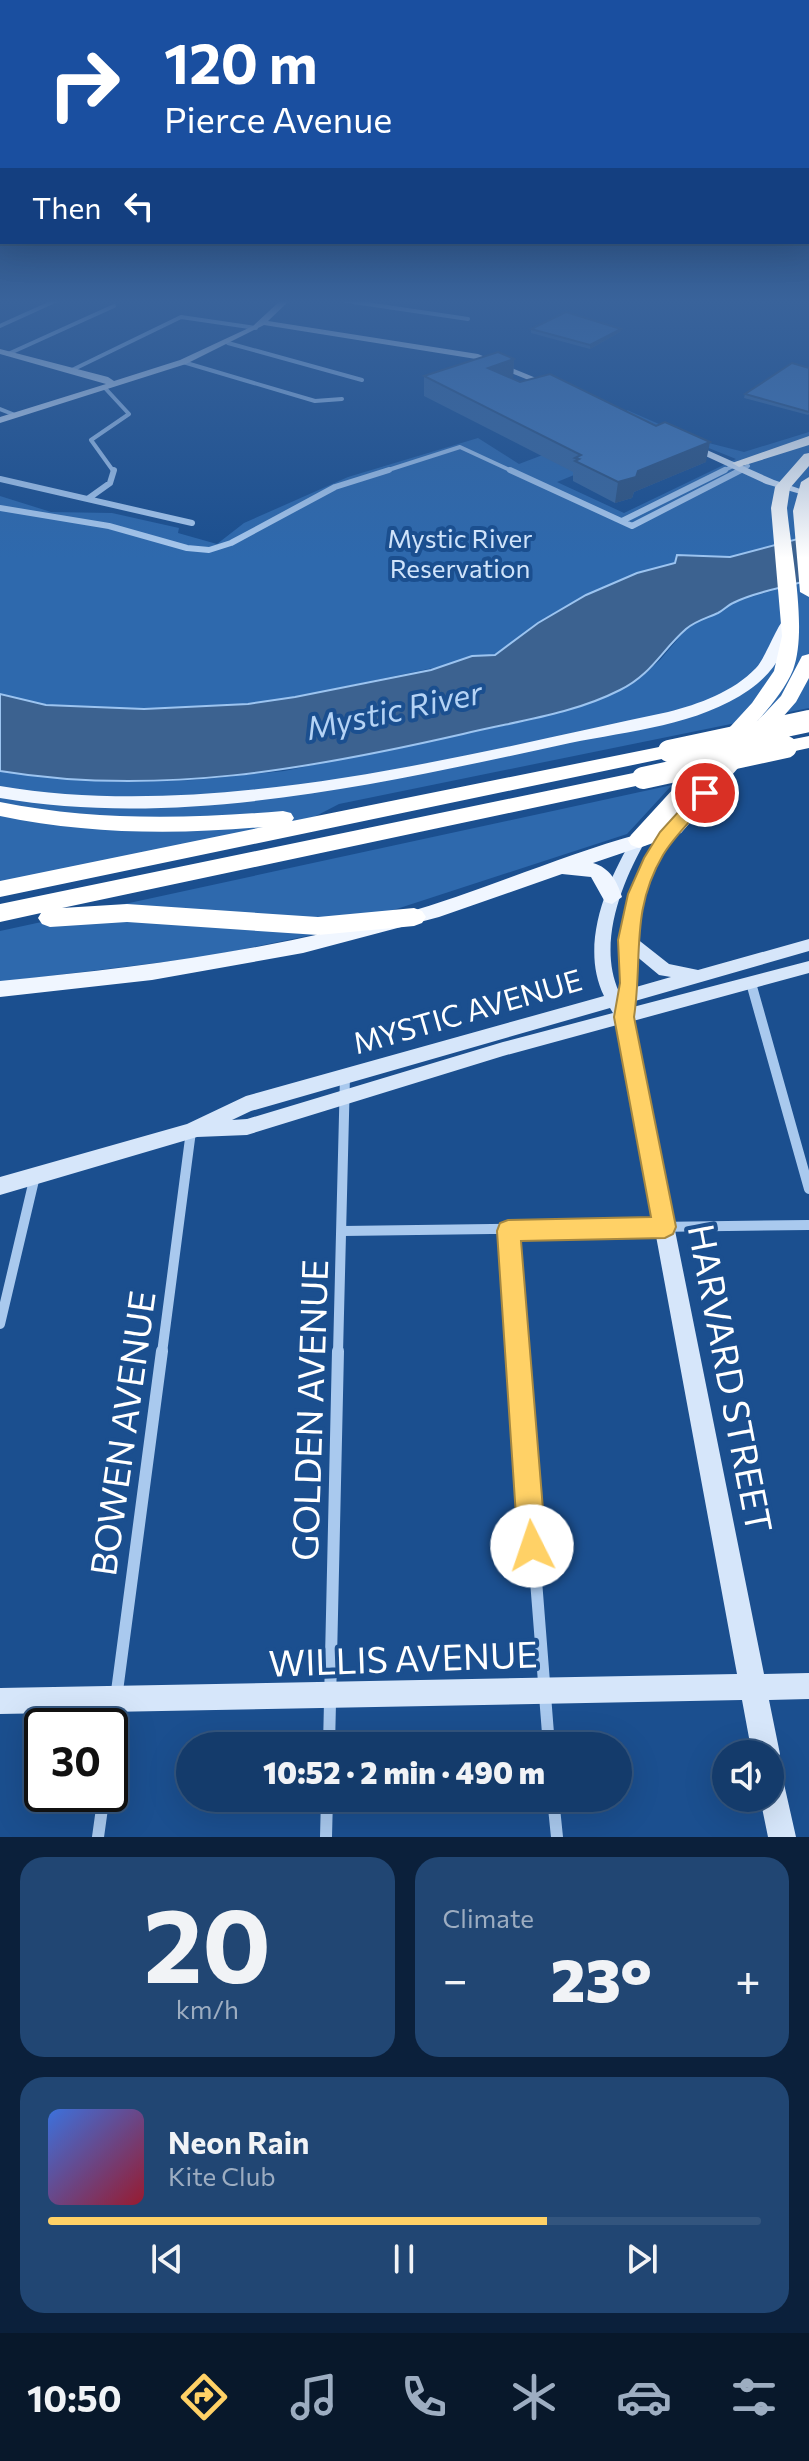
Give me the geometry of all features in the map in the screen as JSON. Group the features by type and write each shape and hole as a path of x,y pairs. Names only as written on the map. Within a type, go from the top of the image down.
{"highway":[{"path":"741,466 809,440"},
{"path":"639,840 759,707 778,680 791,643 779,508 785,483 809,457"},
{"path":"807,486 801,524 809,591"},
{"path":"639,840 673,828 789,698 809,660"},
{"path":"0,889 809,721"},
{"path":"0,913 809,742"},
{"path":"0,809 63,820 141,824 219,823 326,811 388,810"},
{"path":"0,926 116,913 318,926 414,917"}],"main road":[{"path":"0,420 106,387"},
{"path":"551,387 564,392"},
{"path":"672,437 785,483 807,486"},
{"path":"0,792 51,800 112,802 266,792 385,775 685,713 733,694 769,665 783,636 786,597"},
{"path":"621,996 627,940 642,880 673,828"},
{"path":"0,989 134,974 325,941 414,917 639,840"},
{"path":"621,996 605,981 604,966 612,897 626,861 639,840"},
{"path":"519,880 574,868 589,868 604,876 612,897"},
{"path":"627,940 665,970 702,974"},
{"name":"MYSTIC AVENUE","path":"0,1186 191,1131 246,1104 809,945"},
{"name":"MYSTIC AVENUE","path":"191,1131 247,1127 503,1049 809,967"},
{"name":"HARVARD STREET","path":"621,996 763,1740"},
{"name":"WILLIS AVENUE","path":"0,1701 331,1697 543,1688 809,1686"},
{"path":"777,1812 782,1837"}],"street":[{"path":"88,498 111,483 116,474 115,467 91,440 129,414 109,387"},
{"path":"267,387 315,401 342,399"},
{"path":"0,409 15,415"},
{"path":"0,508 109,526 187,548 220,548 335,487 460,447 632,526 741,466"},
{"path":"622,521 741,466"},
{"path":"0,479 192,523"},
{"path":"751,983 809,1189"},
{"name":"GOLDEN AVENUE","path":"330,1732 345,1076"},
{"name":"BOWEN AVENUE","path":"115,1708 191,1131"},
{"path":"0,1324 35,1175"},
{"path":"343,1231 809,1225"},
{"path":"508,1231 548,1732"},
{"path":"98,1837 101,1812"},
{"path":"326,1837 327,1812"},
{"path":"554,1812 557,1837"}],"green space":[{"name":"Mystic River Reservation","path":"627,410 693,439 744,452 809,432 809,536 730,557 678,555 675,563 637,573 586,595 538,623 495,655 295,697 248,704 144,709 46,705 0,694 0,496 51,512 112,513 179,528 178,533 217,544 244,523 348,477 478,438 519,464 627,423 664,438 557,482 624,513 736,459 629,416"},
{"path":"809,580 809,708 339,804 314,817 0,884 0,771 121,782 196,780 284,771 531,720 620,690 638,680 688,627 734,602"},
{"path":"672,785 627,834 326,932 205,957 0,982 0,931"}],"water":[{"name":"Mystic River","path":"809,536 809,580 742,599 693,624 631,684 582,706 406,747 233,775 117,781 0,771 0,694 46,705 144,709 248,704 295,697 431,670 472,656 495,655 538,623 586,595 637,573 675,563 677,555 730,557"}],"building":[{"path":"445,387 576,387 656,426 665,422 710,442 638,471 636,477 618,482 575,461 581,455"},
{"path":"756,387 809,387 809,412 745,394"}],"route":[{"path":"532,1546 508,1231 665,1227 624,1017 630,983 627,940 637,894 652,858 666,836 705,793"}]}
